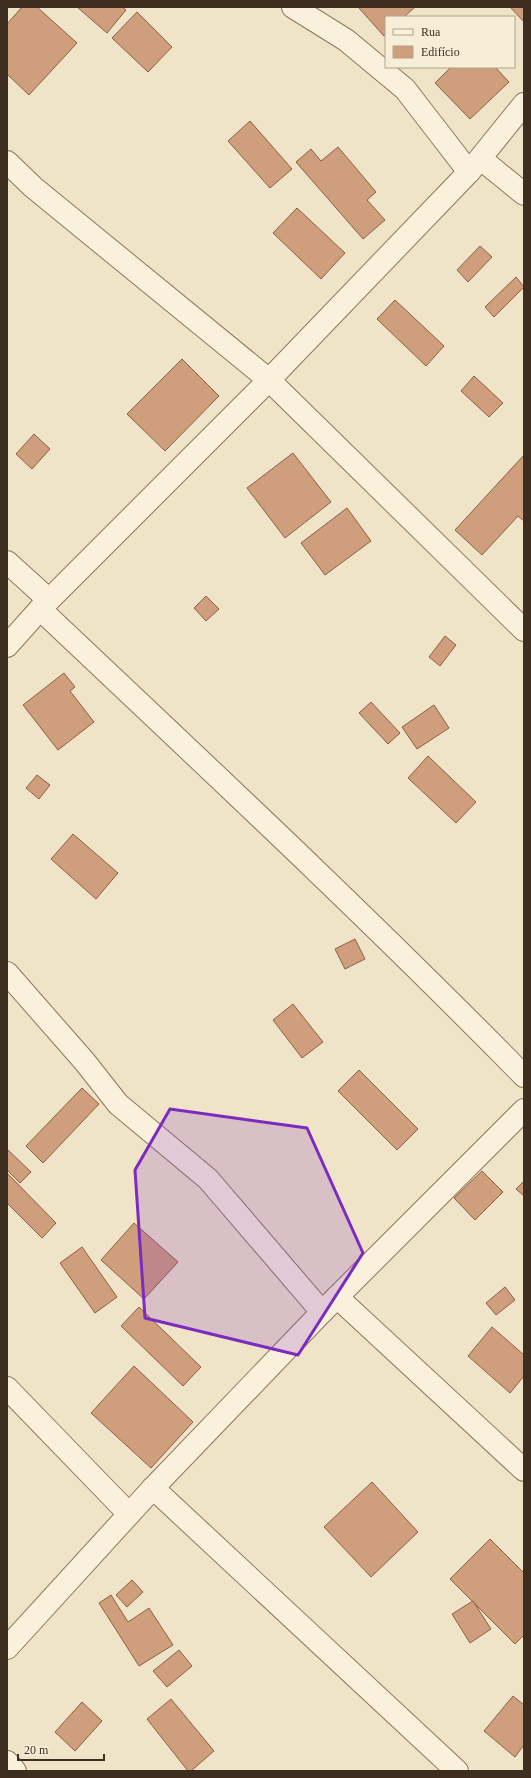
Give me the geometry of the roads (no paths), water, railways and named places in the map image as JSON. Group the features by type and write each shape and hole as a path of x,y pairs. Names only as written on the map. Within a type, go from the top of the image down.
{"street":[{"path":"293,7 346,40 405,89 475,165 524,194"},
{"path":"7,646 45,604 269,380 475,165 524,104"},
{"path":"7,162 40,192 269,380 524,630"},
{"path":"7,562 45,604 439,989 524,1076"},
{"path":"7,973 85,1062 118,1104 208,1179 329,1304 524,1470"},
{"path":"7,1648 153,1488 329,1304 524,1110"},
{"path":"7,1388 130,1514"},
{"path":"153,1488 458,1771"},
{"path":"7,1762 15,1771"}]}
